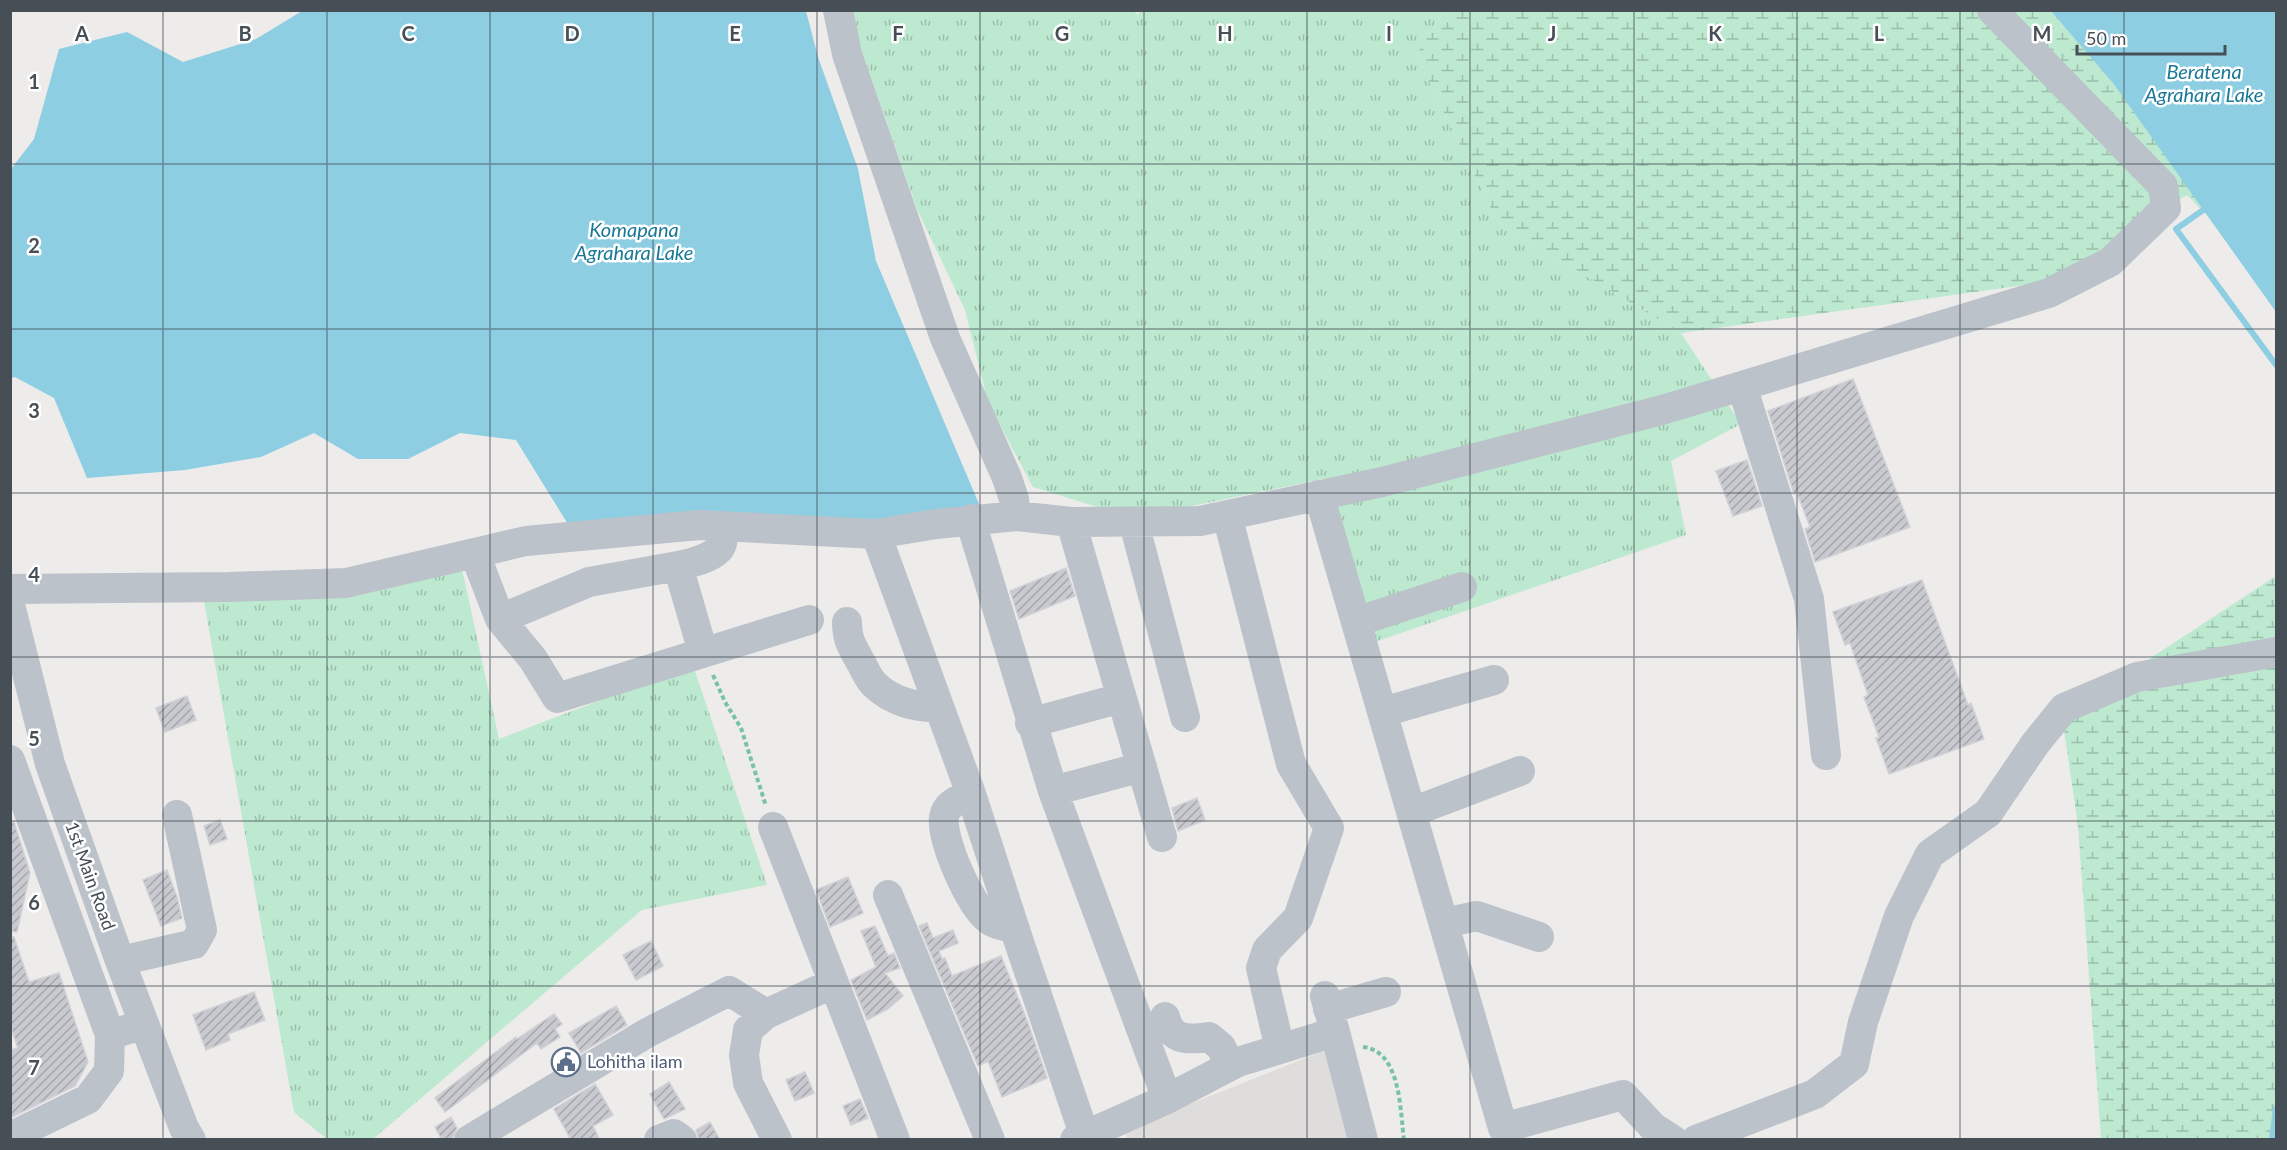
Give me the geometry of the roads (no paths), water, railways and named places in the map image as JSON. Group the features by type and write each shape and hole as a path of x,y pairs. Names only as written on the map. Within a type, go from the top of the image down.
{"street":[{"path":"838,10 847,54 945,338 1007,478 1014,499 1016,516"},
{"path":"10,589 229,587 346,582 526,541 699,525 876,534 970,519 1016,516 1071,522 1134,523 1200,520 1382,482 1742,386 2049,293 2110,262 2166,208 2163,186 1992,10"},
{"path":"1742,386 1809,599 1826,755"},
{"path":"1319,495 1503,1128 1623,1095 1653,1127 1673,1140"},
{"path":"1227,515 1291,764 1329,828 1298,918 1266,950 1260,968 1280,1049"},
{"path":"970,519 1030,723 1053,791 1167,1100"},
{"path":"1071,522 1162,837"},
{"path":"1134,523 1185,717"},
{"path":"501,619 589,582 692,564 718,550 723,543 721,526"},
{"path":"616,533 628,575"},
{"path":"876,534 971,794 1082,1138 1167,1100 1230,1066 1280,1049 1386,992"},
{"path":"475,554 501,619 533,659 556,698 808,620"},
{"path":"678,566 703,652"},
{"path":"1356,622 1462,587"},
{"name":"1st Main Road","path":"10,605 15,642 50,764 120,961 184,1128 191,1140"},
{"path":"847,622 847,638 873,684 885,694 906,703 924,708 939,706"},
{"path":"1696,1140 1815,1094 1854,1064 1863,1022 1899,916 1930,854 1988,813 2035,744 2064,708 2137,676 2277,652"},
{"path":"1383,712 1494,680"},
{"path":"1030,723 1121,698"},
{"path":"10,760 110,1035 109,1071 88,1099 10,1137"},
{"path":"1053,791 1142,767"},
{"path":"1412,812 1520,771"},
{"path":"120,961 194,944 202,930 177,814"},
{"path":"773,827 895,1140"},
{"path":"888,895 990,1140"},
{"path":"1444,923 1477,916 1539,937"},
{"path":"777,1140 748,1083 744,1055 748,1030 766,1014 834,983"},
{"path":"469,1140 647,1033 729,991 766,1014"},
{"path":"1165,1017 1167,1026 1175,1036 1192,1039 1209,1037 1221,1047 1230,1066"},
{"path":"1331,1021 1364,1140"},
{"path":"110,1035 144,1024"},
{"path":"659,1140 674,1134 682,1140"}],"water":[{"name":"Komapana Agrahara Lake","path":"302,11 806,11 818,57 858,169 876,261 990,530 579,542 516,440 460,433 408,459 358,459 314,433 261,457 185,470 87,478 54,398 15,377 11,378 11,169 34,139 59,49 127,32 183,62 256,39"},
{"name":"Beratena Agrahara Lake","path":"2051,11 2276,11 2276,312 2113,83"}],"waterway":[{"path":"2209,206 2176,229 2276,365"},
{"path":"2272,1140 2276,1108"}],"place":[{"name":"Lohitha ilam","path":"566,1062"}]}
